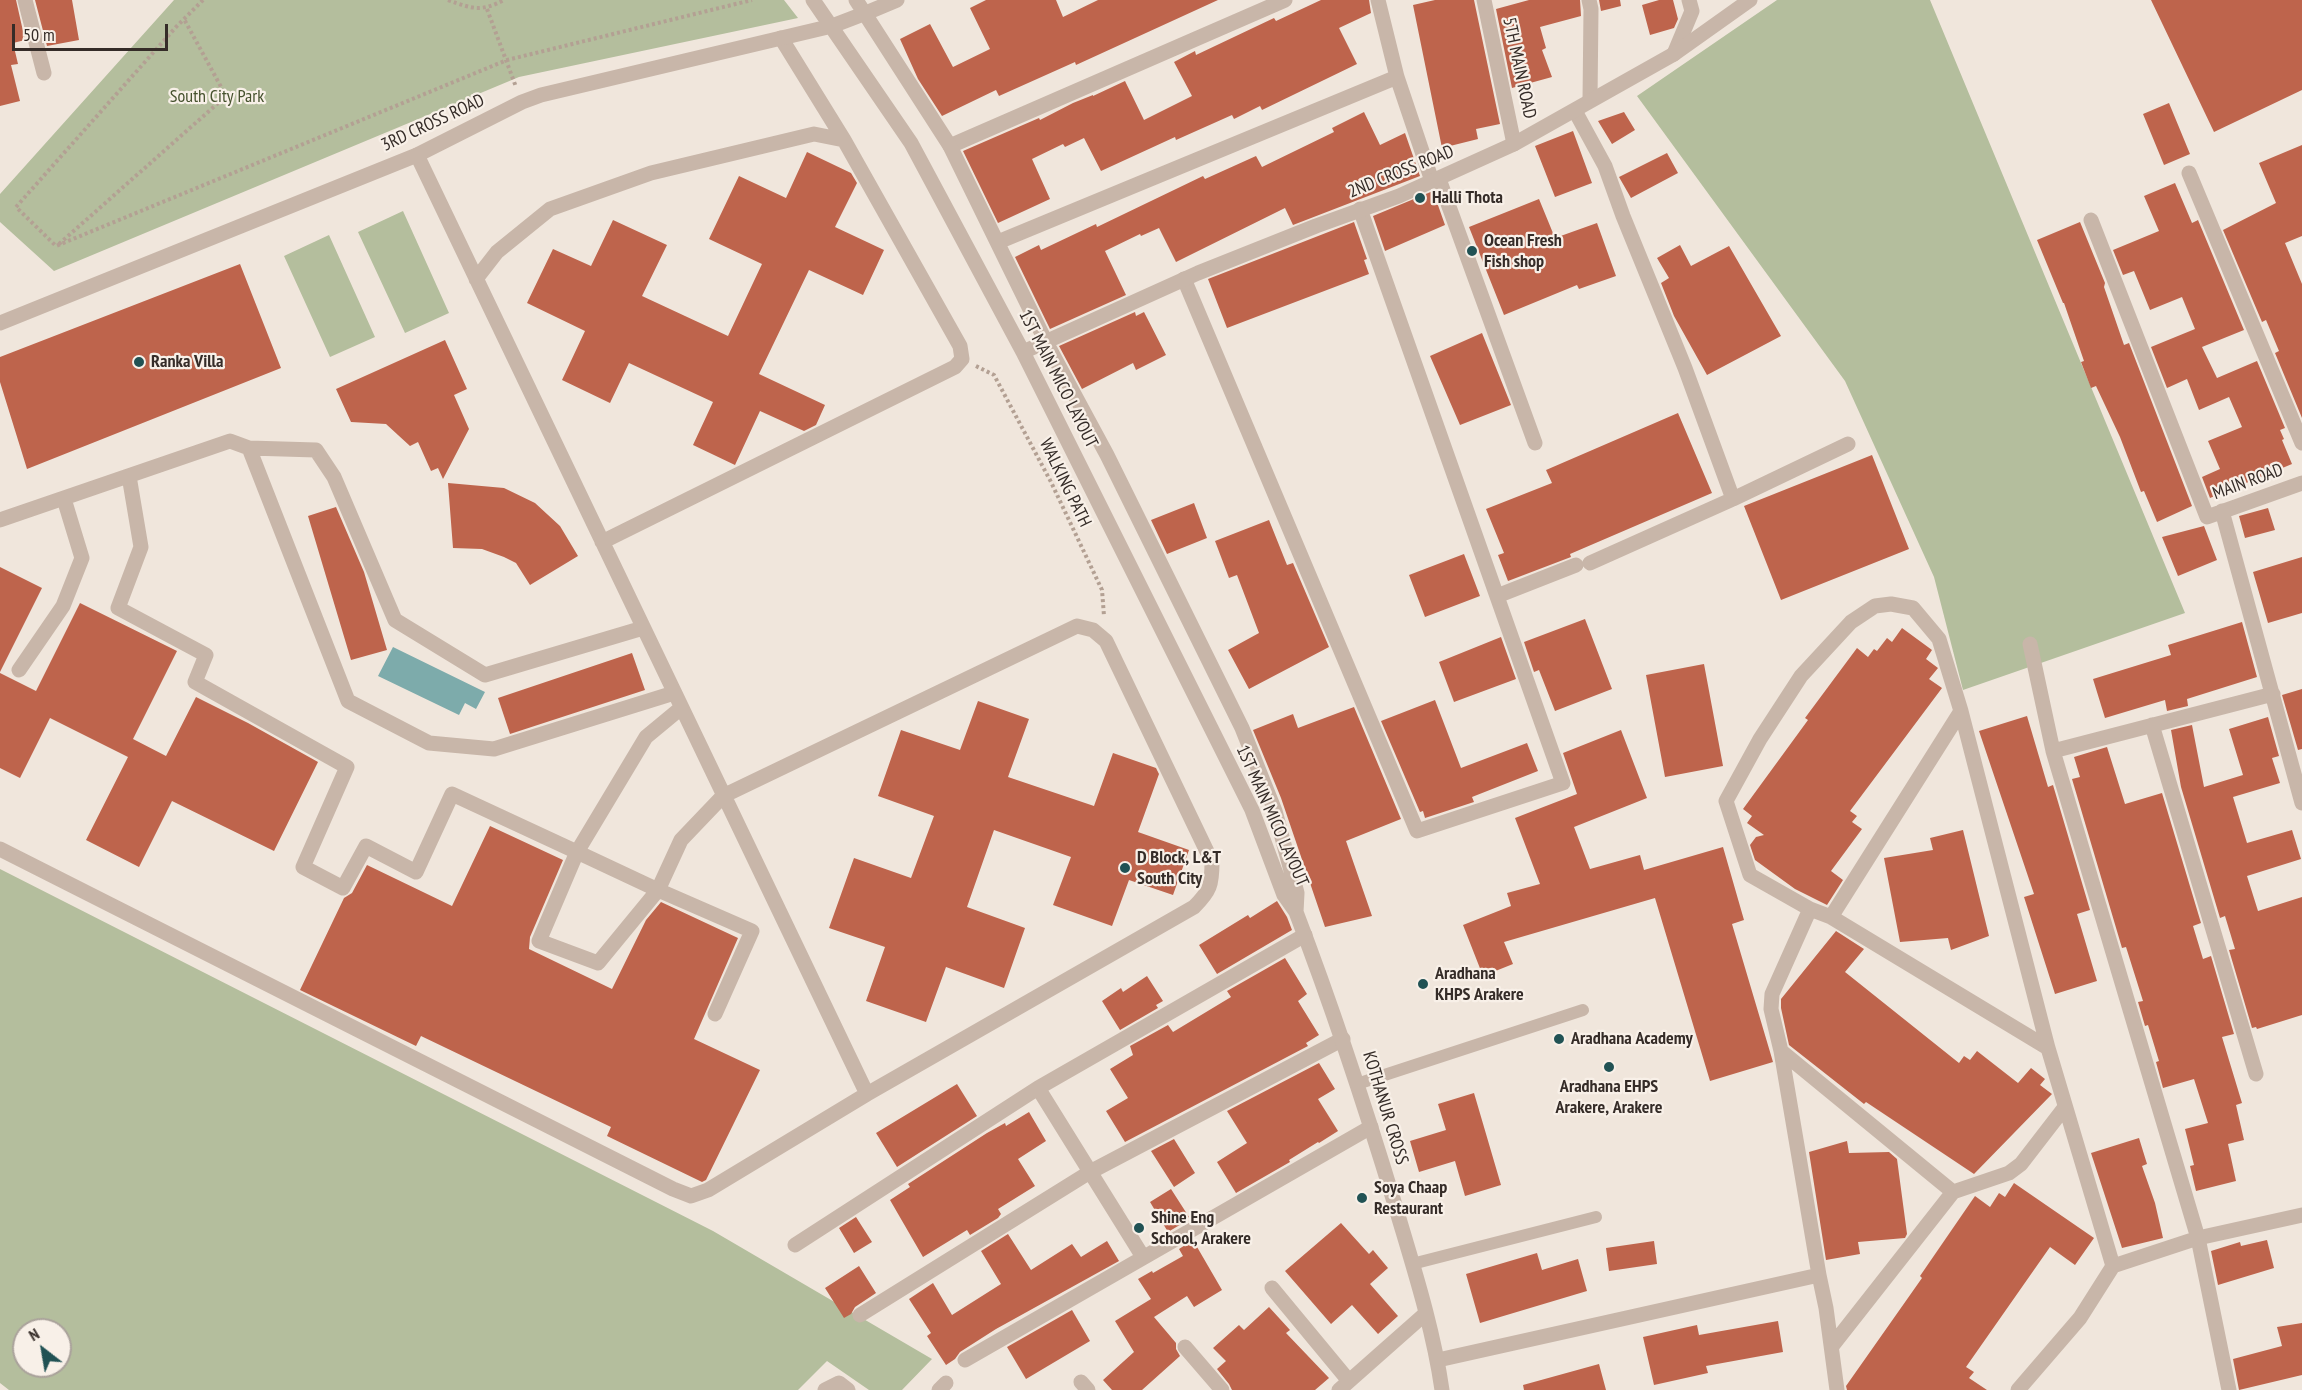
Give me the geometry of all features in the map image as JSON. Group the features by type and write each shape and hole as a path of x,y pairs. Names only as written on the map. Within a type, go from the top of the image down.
{"street":[{"path":"25,0 44,73"},
{"name":"1ST MAIN MICO LAYOUT","path":"813,0 911,143 1023,352 1252,810 1284,895 1296,912"},
{"name":"1ST MAIN MICO LAYOUT","path":"856,0 950,146 1046,342 1107,455 1242,728 1275,811 1297,893 1296,912"},
{"name":"3RD CROSS ROAD","path":"0,323 417,154 522,102 541,95 832,26 897,0"},
{"path":"950,146 1285,0"},
{"path":"1378,0 1397,77 1535,443"},
{"name":"5TH MAIN ROAD","path":"1484,0 1514,144"},
{"path":"1589,0 1591,9 1590,100"},
{"path":"1674,54 1692,11 1689,0"},
{"name":"2ND CROSS ROAD","path":"1023,352 1184,279 1436,180 1514,144 1674,54 1750,0"},
{"path":"602,542 955,367 962,359 960,346 844,140 781,39"},
{"path":"998,242 1397,77"},
{"path":"1575,111 1605,166 1685,369 1733,499"},
{"path":"476,279 497,252 550,209 651,173 814,134 844,140"},
{"path":"417,154 867,1094"},
{"path":"2189,173 2302,443"},
{"path":"1184,279 1417,831 1563,783 1360,209"},
{"name":"MAIN ROAD","path":"2091,220 2207,517 2302,483"},
{"path":"0,520 230,441 249,448 316,450 334,477 395,620 485,675 643,628"},
{"path":"1497,596 1583,564 1733,499 1848,444"},
{"path":"249,448 348,701 429,743 494,749 674,693"},
{"path":"129,476 141,547 118,608 206,655 195,682 347,767 303,867 343,888 366,846 416,872 452,794 752,931 715,1014"},
{"path":"19,670 63,606 82,558 64,499"},
{"path":"2222,512 2302,803"},
{"path":"2048,1048 1830,917 1810,909 1750,875 1726,801 1760,739 1801,676 1851,622 1875,606 1891,604 1913,608 1939,639 1961,711 2048,1048 2113,1266"},
{"path":"0,849 673,1189 691,1196 708,1190 867,1094 1194,907 1208,893 1212,880 1212,862 1106,641 1094,630 1077,626 723,796 681,840 658,890 598,963 539,941 577,852 646,737 681,708"},
{"path":"2030,644 2053,750 2198,1238 2229,1390"},
{"path":"2053,750 2273,694"},
{"path":"1830,917 1961,711"},
{"path":"2152,725 2256,1074"},
{"path":"1810,909 1772,994 1771,1009 1832,1346 1837,1390"},
{"name":"KOTHANUR CROSS","path":"1296,912 1343,1039 1371,1127 1438,1360 1442,1390"},
{"path":"795,1245 1038,1088 1305,935"},
{"path":"860,1315 1090,1172 1343,1039"},
{"path":"1780,1052 1953,1192"},
{"path":"1038,1088 1143,1257"},
{"path":"1832,1346 1953,1192 2009,1173 2021,1164 2065,1107"},
{"path":"965,1360 1371,1127"},
{"path":"2018,1390 2080,1318 2113,1266 2198,1238 2302,1215"},
{"path":"1438,1360 1819,1275"},
{"path":"1272,1288 1344,1386 1425,1314"},
{"path":"1185,1347 1222,1390"},
{"path":"825,1390 839,1383 848,1390"}],"lane":[{"path":"1357,1084 1583,1010"},
{"path":"1412,1264 1596,1217"}],"path":[{"path":"56,246 16,207 203,0"},
{"path":"448,0 472,8 488,9 504,0"},
{"path":"56,246 507,60 752,0"},
{"path":"488,9 522,102"},
{"path":"56,246 226,96 184,19"},
{"name":"WALKING PATH","path":"962,359 994,375 1051,482 1102,590 1106,641"}],"green space":[{"name":"South City Park","path":"174,0 784,0 798,18 519,77 54,271 0,222 0,194"},
{"path":"1777,0 1930,0 2185,613 1963,690 1934,577 1845,381 1637,96"},
{"path":"403,211 449,313 405,333 358,232"},
{"path":"329,235 375,337 330,357 284,256"},
{"path":"0,869 713,1231 932,1359 902,1390 869,1390 827,1361 798,1390 9,1390 0,1383"}],"water":[{"path":"393,647 485,692 476,709 465,703 459,715 378,676"}],"building":[{"path":"0,0 16,0 25,40 13,43 18,64 11,65 20,101 0,106"},
{"path":"35,0 72,0 79,40 47,46"},
{"path":"986,0 1056,0 1063,17 1098,0 1218,0 1076,65 1075,62 999,96 996,90 942,116 918,79 900,39 930,24 953,67 990,49 970,8"},
{"path":"1321,0 1369,0 1371,13 1339,28 1357,64 1262,110 1260,106 1234,119 1232,115 1176,140 1175,137 1101,171 1084,138 1065,147 1063,144 1032,159 1050,199 998,223 963,151 1039,118 1040,120 1125,81 1144,120 1192,96 1174,62 1195,51 1196,55 1274,18 1276,21"},
{"path":"1435,0 1474,0 1500,124 1476,129 1478,139 1442,148 1413,5"},
{"path":"1529,0 1580,0 1581,16 1540,27 1546,48 1542,50 1552,77 1512,88 1496,9"},
{"path":"1599,0 1620,0 1621,6 1601,11"},
{"path":"1659,0 1673,0 1678,19 1674,28 1650,35 1642,5"},
{"path":"2151,0 2302,0 2302,90 2214,132"},
{"path":"2169,103 2190,154 2164,165 2143,114"},
{"path":"1364,112 1380,145 1405,133 1420,176 1293,225 1285,208 1176,262 1159,228 1141,236 1140,234 1105,251 1126,295 1050,329 1015,257 1039,245 1041,250 1096,224 1097,227 1203,176 1205,179 1256,156 1262,167 1334,132 1332,128"},
{"path":"1624,112 1635,130 1612,144 1598,121"},
{"path":"1573,131 1592,183 1555,197 1535,146"},
{"path":"2302,145 2302,236 2285,243 2302,284 2302,418 2275,353 2279,351 2266,320 2262,322 2223,230 2276,203 2259,163"},
{"path":"807,152 851,173 857,183 835,227 884,250 863,295 809,270 759,374 825,405 816,425 804,431 760,411 735,465 693,445 713,402 629,363 610,403 562,380 585,331 527,303 553,249 591,266 613,220 667,245 642,296 728,336 762,264 709,239 739,176 786,198"},
{"path":"1667,153 1678,173 1631,198 1619,177"},
{"path":"2175,183 2192,223 2198,220 2244,330 2202,347 2217,378 2257,361 2285,428 2280,430 2292,464 2210,498 2202,477 2220,469 2208,441 2242,427 2229,397 2199,410 2187,379 2167,388 2151,347 2195,329 2182,297 2150,310 2134,271 2123,275 2113,250 2159,231 2144,196"},
{"path":"1433,191 1445,225 1385,251 1373,216"},
{"path":"1539,199 1555,238 1597,223 1616,276 1579,289 1577,285 1504,315 1469,227"},
{"path":"1354,222 1367,259 1364,260 1369,274 1227,328 1208,279"},
{"path":"2080,222 2105,283 2104,287 2124,345 2129,343 2192,506 2157,522 2144,491 2141,492 2120,437 2096,386 2091,388 2064,303 2037,240"},
{"path":"1680,245 1691,266 1729,246 1781,336 1707,375 1674,316 1661,283 1669,278 1657,258"},
{"name":"Ranka Villa","path":"240,264 281,368 27,469 0,382 0,357"},
{"path":"1135,312 1136,316 1144,312 1166,355 1136,370 1133,363 1082,389 1059,346"},
{"path":"1482,333 1511,405 1460,425 1430,356"},
{"path":"445,340 467,389 454,395 469,429 443,479 438,468 431,471 418,442 410,446 386,424 351,422 336,389"},
{"path":"1678,413 1712,493 1570,554 1571,557 1508,581 1498,555 1504,553 1486,509 1552,483 1546,470"},
{"path":"1872,455 1909,549 1781,600 1744,506"},
{"path":"448,483 504,488 535,503 560,526 578,556 530,585 516,563 504,557 482,549 453,548"},
{"path":"1194,503 1207,538 1167,554 1151,520"},
{"path":"336,507 364,572 387,650 351,660 308,516"},
{"path":"2268,508 2275,530 2245,538 2239,516"},
{"path":"1269,520 1287,565 1293,563 1329,647 1249,689 1228,650 1259,633 1237,575 1229,578 1215,541"},
{"path":"2204,526 2217,560 2178,576 2162,537"},
{"path":"1464,554 1480,596 1425,617 1409,575"},
{"path":"2302,557 2302,613 2268,623 2253,572"},
{"path":"0,567 42,588 0,672"},
{"path":"80,603 177,651 133,739 166,756 196,697 318,762 274,851 172,801 139,867 86,840 128,757 50,718 20,778 0,768 0,673 36,691"},
{"path":"1585,619 1612,689 1555,711 1539,670 1534,672 1524,642"},
{"path":"2242,622 2257,677 2187,699 2188,706 2167,711 2165,700 2105,718 2093,679 2171,655 2168,645"},
{"path":"1902,628 1932,650 1926,659 1938,668 1929,679 1942,688 1850,811 1857,816 1852,822 1862,829 1831,871 1843,880 1827,905 1795,889 1755,860 1750,845 1756,837 1764,835 1747,823 1752,816 1743,809 1808,720 1805,718 1857,648 1868,657 1874,649 1877,651 1887,638 1892,642"},
{"path":"1501,637 1516,679 1454,702 1439,662"},
{"path":"632,653 645,690 510,734 498,698"},
{"path":"1704,664 1723,766 1665,777 1646,675"},
{"path":"2302,689 2302,749 2298,750 2282,695"},
{"path":"1435,700 1461,768 1527,743 1538,771 1472,797 1474,802 1425,818 1423,811 1420,812 1381,721"},
{"name":"D Block, L&T South City","path":"978,701 1029,719 1008,777 1094,806 1113,753 1156,768 1159,774 1138,832 1189,850 1173,895 1129,880 1112,926 1053,905 1071,857 994,830 967,907 1025,928 1004,988 946,967 926,1022 866,1001 885,947 829,928 854,858 911,878 934,816 878,796 901,730 960,750"},
{"path":"1354,707 1401,819 1346,841 1372,916 1325,927 1281,798 1253,730 1293,714 1298,728"},
{"path":"2027,716 2048,787 2053,785 2090,910 2077,914 2097,981 2055,994 2024,897 2034,894 1979,731"},
{"path":"2268,717 2279,756 2272,758 2280,783 2233,797 2247,843 2292,830 2301,859 2247,876 2258,911 2302,897 2302,1015 2257,1029 2252,1028 2229,950 2235,949 2225,916 2220,918 2181,787 2171,730 2192,725 2204,787 2243,775 2229,729"},
{"path":"1621,730 1647,798 1574,827 1590,869 1640,855 1644,870 1723,847 1744,920 1732,924 1773,1062 1710,1081 1655,898 1504,942 1513,964 1483,976 1463,925 1511,906 1507,893 1540,884 1515,818 1577,794 1563,753"},
{"path":"2107,747 2125,804 2162,793 2201,923 2193,926 2203,959 2211,956 2234,1034 2222,1037 2242,1103 2236,1105 2244,1140 2228,1144 2236,1181 2196,1191 2190,1166 2194,1165 2185,1129 2208,1123 2194,1079 2163,1088 2156,1062 2159,1061 2138,1002 2143,1001 2126,947 2122,948 2072,779 2080,777 2074,757"},
{"path":"490,826 563,860 530,937 529,949 612,989 646,920 661,902 738,938 694,1039 760,1070 706,1180 702,1182 607,1136 611,1127 421,1036 416,1046 300,990 344,898 352,893 367,865 452,906"},
{"path":"1963,830 1989,936 1951,950 1948,938 1900,942 1884,858 1933,850 1930,838"},
{"path":"1277,901 1292,930 1217,974 1199,945 1248,915 1250,918"},
{"path":"1836,931 1864,949 1845,972 1959,1063 1964,1056 1970,1060 1977,1051 2018,1083 2031,1068 2045,1079 2040,1085 2052,1094 1974,1174 1866,1102 1864,1104 1789,1045 1781,999"},
{"path":"1285,958 1307,994 1298,1001 1319,1035 1306,1043 1308,1046 1125,1142 1106,1111 1128,1098 1110,1069 1133,1055 1130,1046 1168,1025 1173,1032 1231,997 1227,991"},
{"path":"1147,976 1163,1001 1156,1005 1158,1008 1120,1030 1102,1001 1121,988 1123,992"},
{"path":"1319,1063 1335,1089 1318,1099 1338,1131 1236,1193 1217,1162 1247,1143 1227,1111"},
{"path":"957,1084 977,1116 897,1167 876,1133"},
{"path":"1474,1093 1501,1185 1465,1196 1455,1161 1419,1172 1410,1141 1446,1130 1438,1104"},
{"path":"1029,1112 1046,1141 1018,1159 1035,1186 998,1209 1001,1214 998,1218 970,1235 967,1230 923,1257 890,1200 910,1187 908,1184 987,1133 1005,1123 1006,1126"},
{"path":"2139,1138 2147,1164 2142,1166 2155,1203 2163,1238 2122,1248 2091,1153"},
{"path":"1174,1139 1195,1173 1174,1187 1151,1151"},
{"path":"1847,1141 1849,1153 1889,1152 1897,1159 1907,1234 1905,1238 1858,1242 1860,1254 1826,1260 1809,1152"},
{"path":"2014,1183 2094,1238 2075,1265 2050,1247 1966,1367 1974,1372 1969,1378 1987,1390 1847,1390 1846,1386 1922,1278 1920,1276 1975,1196 1990,1207 1999,1193 2005,1197"},
{"path":"1171,1189 1189,1217 1168,1232 1150,1202"},
{"path":"856,1217 872,1242 854,1253 839,1228"},
{"path":"1341,1223 1369,1254 1373,1250 1388,1268 1370,1284 1398,1316 1378,1334 1352,1305 1331,1324 1285,1271"},
{"path":"1008,1234 1031,1270 1072,1244 1081,1257 1107,1241 1119,1261 996,1329 960,1352 946,1365 927,1336 931,1333 909,1299 933,1283 952,1315 1001,1284 981,1251"},
{"path":"1193,1240 1222,1290 1194,1307 1187,1296 1154,1317 1176,1343 1180,1356 1142,1390 1112,1390 1103,1380 1134,1352 1115,1321 1151,1299 1138,1279 1183,1256 1179,1249"},
{"path":"2267,1240 2274,1268 2218,1285 2211,1251 2240,1242 2241,1246"},
{"path":"1654,1241 1657,1264 1609,1271 1606,1248"},
{"path":"1537,1253 1542,1270 1578,1259 1587,1291 1480,1323 1466,1274"},
{"path":"859,1266 876,1293 855,1307 851,1314 844,1318 825,1288"},
{"path":"1269,1307 1290,1330 1286,1333 1329,1378 1315,1390 1232,1390 1217,1369 1226,1361 1213,1348 1239,1325 1244,1330"},
{"path":"1072,1310 1090,1341 1026,1379 1007,1347"},
{"path":"1778,1321 1783,1352 1706,1366 1708,1373 1654,1385 1643,1337 1697,1325 1699,1335"},
{"path":"2302,1323 2302,1375 2239,1390 2233,1359 2282,1346 2277,1327"},
{"path":"1599,1364 1606,1390 1524,1390 1523,1385"}],"place":[{"name":"Halli Thota","path":"1420,198"},
{"name":"Ocean Fresh Fish shop","path":"1472,251"},
{"name":"Ranka Villa","path":"139,362"},
{"name":"D Block, L&T South City","path":"1125,868"},
{"name":"Aradhana KHPS Arakere","path":"1423,984"},
{"name":"Aradhana Academy","path":"1559,1039"},
{"name":"Aradhana EHPS Arakere, Arakere","path":"1609,1067"},
{"name":"Soya Chaap Restaurant","path":"1362,1198"},
{"name":"Shine Eng School, Arakere","path":"1139,1228"}]}
